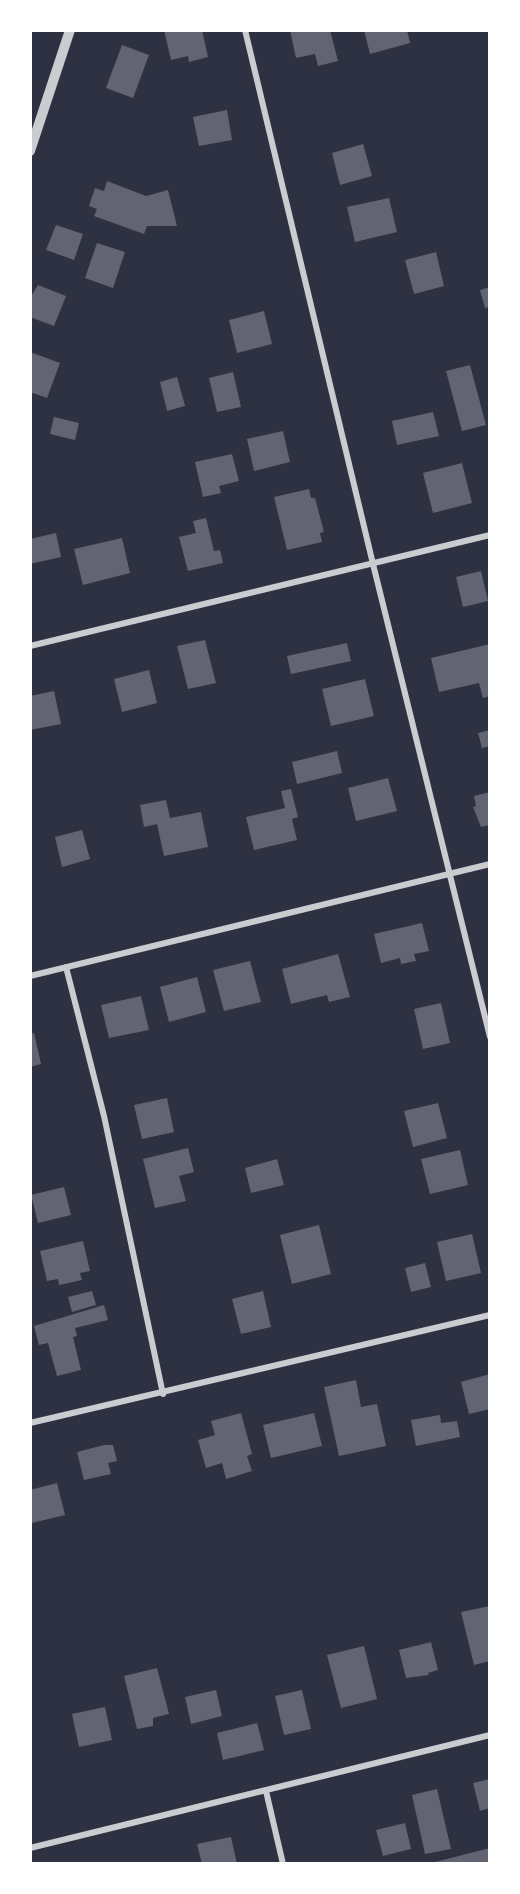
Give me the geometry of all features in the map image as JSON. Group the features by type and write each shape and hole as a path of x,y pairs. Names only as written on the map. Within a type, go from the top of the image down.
{"street":[{"path":"30,151 70,30"},
{"path":"245,30 373,564 490,1037"},
{"path":"30,646 490,536"},
{"path":"30,976 490,864"},
{"path":"66,967 104,1116 163,1394"},
{"path":"30,1423 163,1394 490,1315"},
{"path":"30,1848 490,1735"},
{"path":"266,1791 283,1864"}],"building":[{"path":"164,30 202,30 208,57 189,62 188,56 171,60"},
{"path":"290,30 330,30 338,61 318,66 315,54 296,58"},
{"path":"364,30 407,30 410,43 370,54"},
{"path":"122,45 149,55 133,98 106,88"},
{"path":"227,110 232,140 199,146 193,117"},
{"path":"363,144 372,176 340,185 332,153"},
{"path":"107,181 146,196 168,190 177,226 147,226 144,234 94,216 97,209 89,206 95,188 104,191"},
{"path":"389,198 397,232 355,242 347,207"},
{"path":"56,225 83,234 74,260 46,250"},
{"path":"97,243 125,252 113,288 85,278"},
{"path":"436,252 444,286 414,294 405,260"},
{"path":"38,285 66,296 54,326 30,317 30,298"},
{"path":"490,287 490,307 485,308 480,290"},
{"path":"264,311 272,344 237,353 229,320"},
{"path":"30,352 60,363 47,398 30,392"},
{"path":"470,365 486,425 462,431 446,371"},
{"path":"233,372 241,407 217,412 209,378"},
{"path":"177,377 185,406 167,411 160,382"},
{"path":"433,412 439,436 397,445 392,421"},
{"path":"54,417 79,423 75,440 50,434"},
{"path":"283,431 290,462 254,471 247,439"},
{"path":"232,454 239,481 219,486 221,493 203,497 195,462"},
{"path":"462,463 472,503 433,513 423,473"},
{"path":"309,489 311,498 315,498 324,532 320,533 322,542 287,550 274,497"},
{"path":"206,518 214,551 220,550 223,563 188,571 179,537 196,533 193,521"},
{"path":"56,533 61,557 30,564 30,539"},
{"path":"122,538 130,573 83,585 74,549"},
{"path":"481,571 488,601 463,607 456,577"},
{"path":"205,640 216,683 188,689 177,646"},
{"path":"347,643 351,661 291,674 287,656"},
{"path":"490,644 490,696 483,698 479,683 439,692 431,658"},
{"path":"149,670 157,703 122,712 114,679"},
{"path":"365,679 374,716 331,726 322,689"},
{"path":"54,691 61,724 30,730 30,696"},
{"path":"490,730 490,746 482,748 478,733"},
{"path":"337,751 342,773 297,784 292,762"},
{"path":"388,778 397,811 356,821 348,788"},
{"path":"291,789 298,817 292,819 297,840 254,850 246,817 285,808 281,791"},
{"path":"490,792 490,825 481,827 473,807 476,806 474,796"},
{"path":"166,800 170,818 201,812 208,847 164,856 157,824 144,827 140,805"},
{"path":"82,830 90,859 62,867 55,837"},
{"path":"422,923 429,951 414,954 416,961 401,964 400,958 381,963 374,934"},
{"path":"338,954 350,997 329,1002 327,995 291,1004 282,969"},
{"path":"250,961 261,1002 224,1011 213,970"},
{"path":"197,977 206,1012 169,1022 160,987"},
{"path":"141,996 149,1030 109,1038 101,1005"},
{"path":"441,1003 450,1043 423,1049 414,1009"},
{"path":"34,1033 41,1064 30,1067 30,1034"},
{"path":"167,1098 174,1132 142,1139 134,1105"},
{"path":"438,1103 447,1138 413,1147 404,1111"},
{"path":"188,1148 194,1172 179,1176 186,1201 155,1208 143,1159"},
{"path":"460,1150 468,1185 430,1194 421,1159"},
{"path":"277,1159 284,1185 251,1193 245,1168"},
{"path":"64,1187 71,1215 38,1223 31,1195"},
{"path":"319,1225 331,1274 292,1284 280,1235"},
{"path":"472,1234 481,1273 446,1281 437,1242"},
{"path":"83,1241 90,1271 80,1273 82,1280 59,1285 58,1279 47,1281 40,1251"},
{"path":"425,1263 431,1287 411,1292 405,1268"},
{"path":"92,1291 96,1305 72,1312 68,1297"},
{"path":"263,1291 271,1327 241,1334 232,1299"},
{"path":"104,1305 108,1320 75,1328 77,1336 73,1337 81,1370 57,1376 48,1343 39,1345 34,1326"},
{"path":"490,1374 490,1409 469,1414 461,1382"},
{"path":"356,1380 361,1407 377,1404 386,1446 339,1456 324,1387"},
{"path":"241,1413 252,1454 247,1456 252,1471 226,1479 222,1463 206,1468 198,1440 215,1435 211,1421"},
{"path":"314,1413 322,1446 271,1458 263,1425"},
{"path":"440,1415 441,1423 457,1421 460,1437 416,1446 411,1420"},
{"path":"113,1445 117,1461 108,1463 111,1474 84,1480 77,1452"},
{"path":"57,1483 65,1515 32,1523 30,1490"},
{"path":"490,1606 490,1661 474,1665 461,1612"},
{"path":"431,1642 438,1670 428,1673 429,1675 406,1678 399,1650"},
{"path":"364,1646 377,1699 341,1708 327,1655"},
{"path":"157,1668 169,1714 153,1718 153,1726 137,1729 124,1676"},
{"path":"216,1690 222,1716 191,1724 185,1697"},
{"path":"302,1690 311,1729 284,1735 275,1696"},
{"path":"105,1707 112,1740 79,1747 72,1714"},
{"path":"257,1723 264,1750 223,1760 217,1733"},
{"path":"490,1779 490,1808 480,1811 473,1783"},
{"path":"437,1789 451,1849 425,1854 412,1795"},
{"path":"405,1823 411,1849 383,1856 376,1830"},
{"path":"231,1837 237,1864 202,1864 197,1844"},
{"path":"490,1848 490,1864 431,1864 431,1863"}]}
